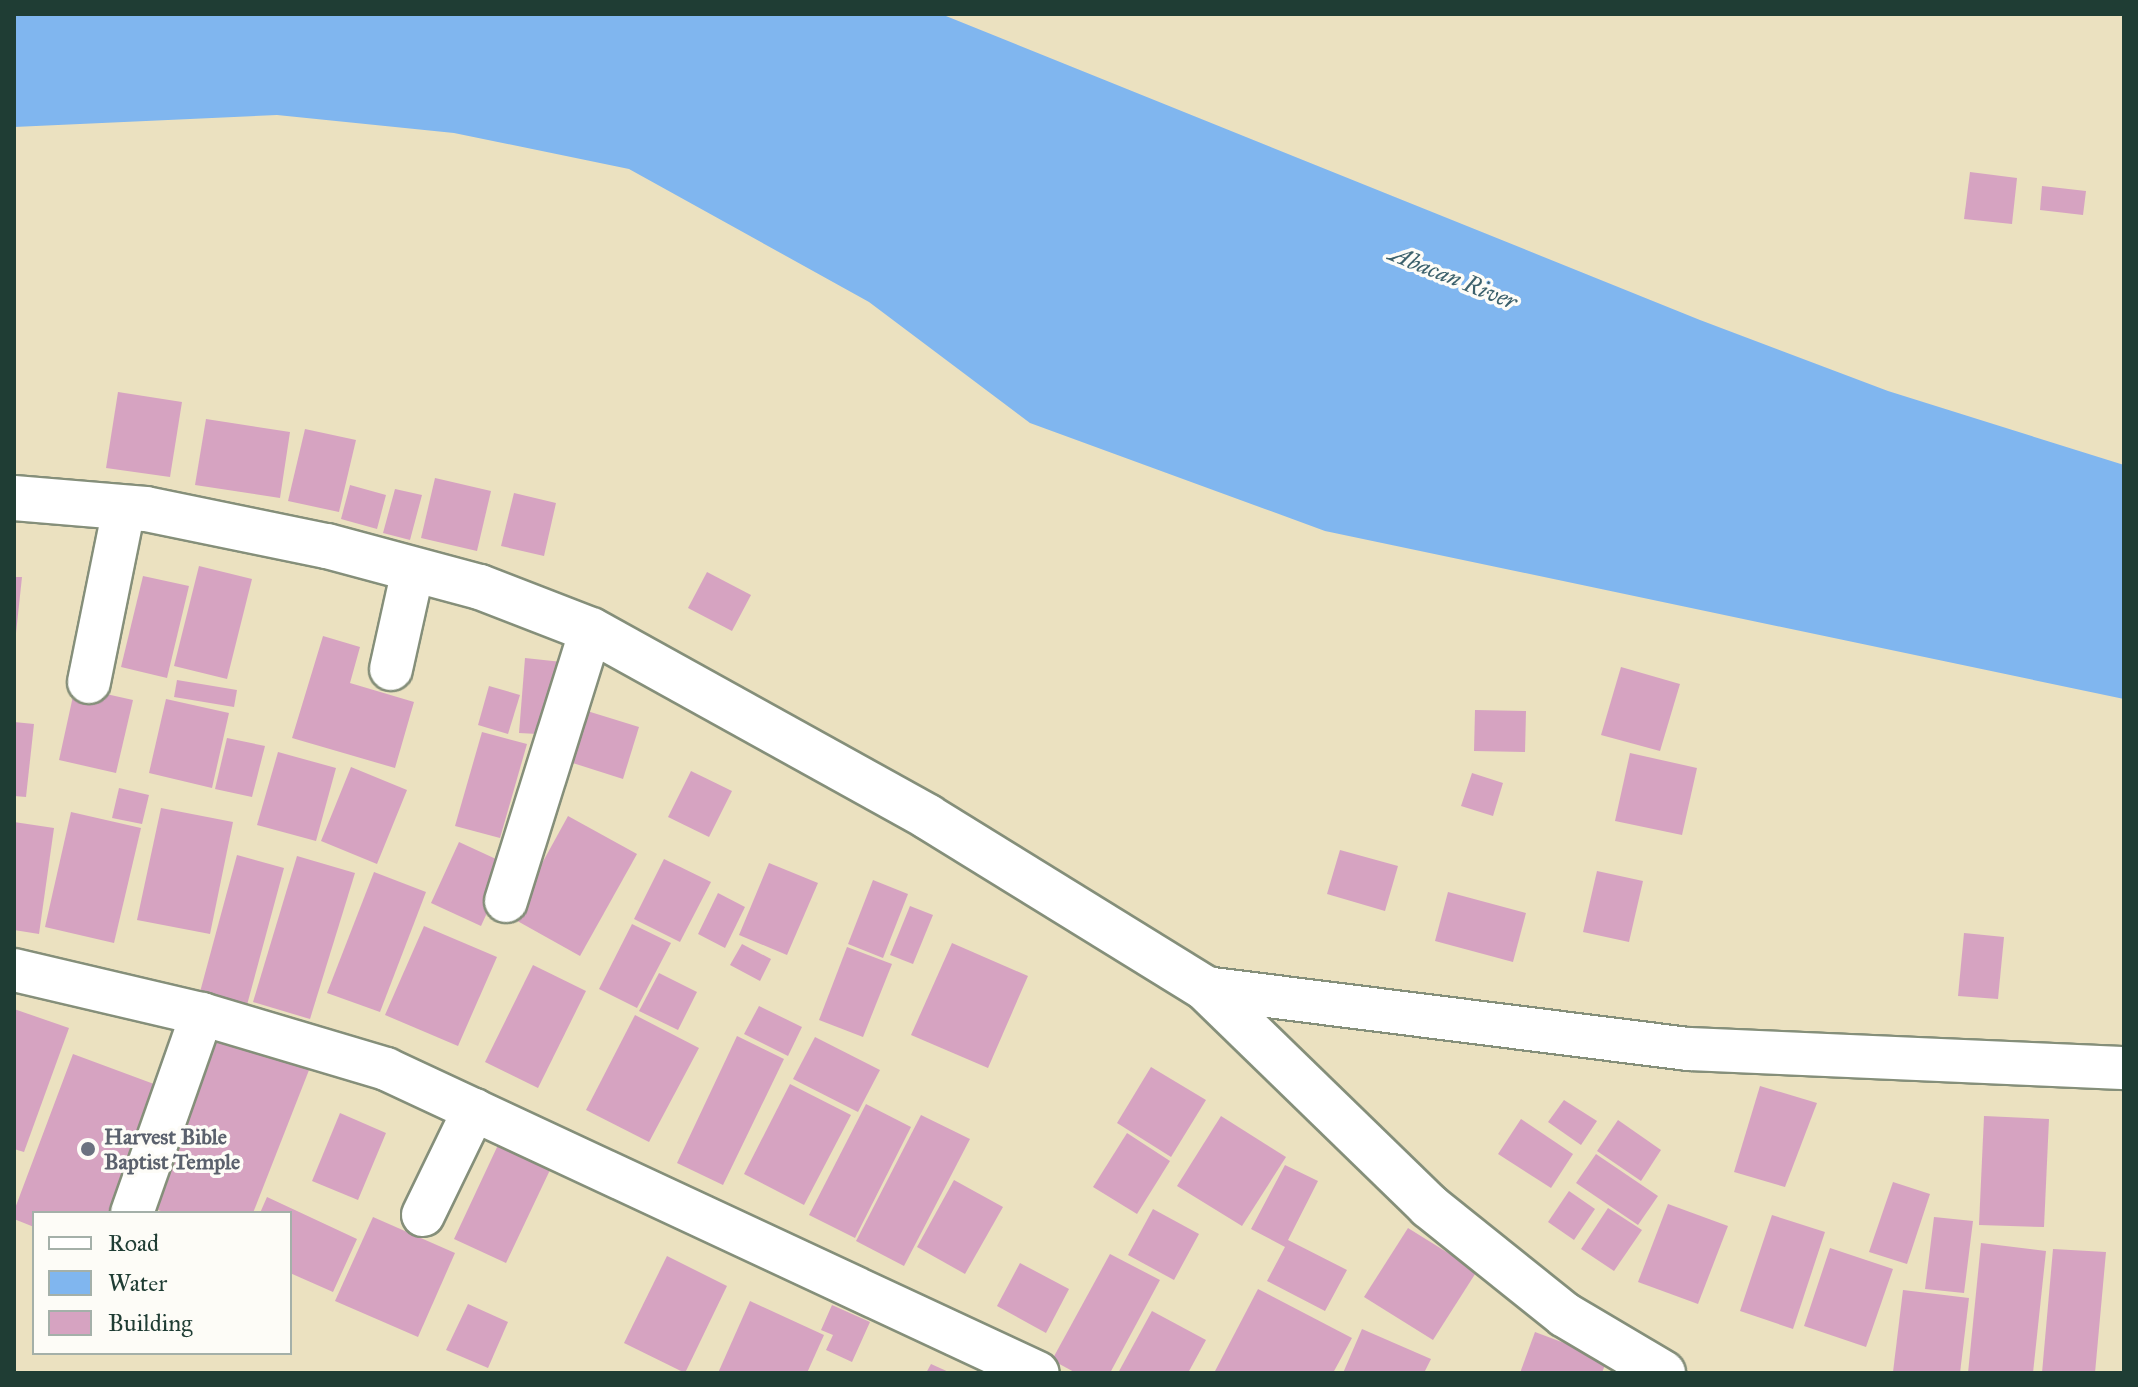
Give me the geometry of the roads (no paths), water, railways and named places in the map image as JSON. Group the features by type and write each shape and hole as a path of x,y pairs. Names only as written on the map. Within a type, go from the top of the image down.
{"street":[{"path":"14,498 124,508 413,570 591,630 928,817 1205,988 1429,1206 1565,1315 1663,1373"},
{"path":"89,682 124,508"},
{"path":"391,669 413,570"},
{"path":"506,901 591,630"},
{"path":"14,970 202,1014 386,1069 1038,1373"},
{"path":"1205,988 1688,1049 2124,1068"},
{"path":"133,1211 202,1014"},
{"path":"423,1215 474,1110"}],"water":[{"name":"Abacan River","path":"14,14 941,14 1700,320 1888,391 2124,465 2124,699 1325,531 1030,423 869,302 629,169 454,133 277,115 14,127"}],"place":[{"name":"Harvest Bible Baptist Temple","path":"88,1149"}]}
